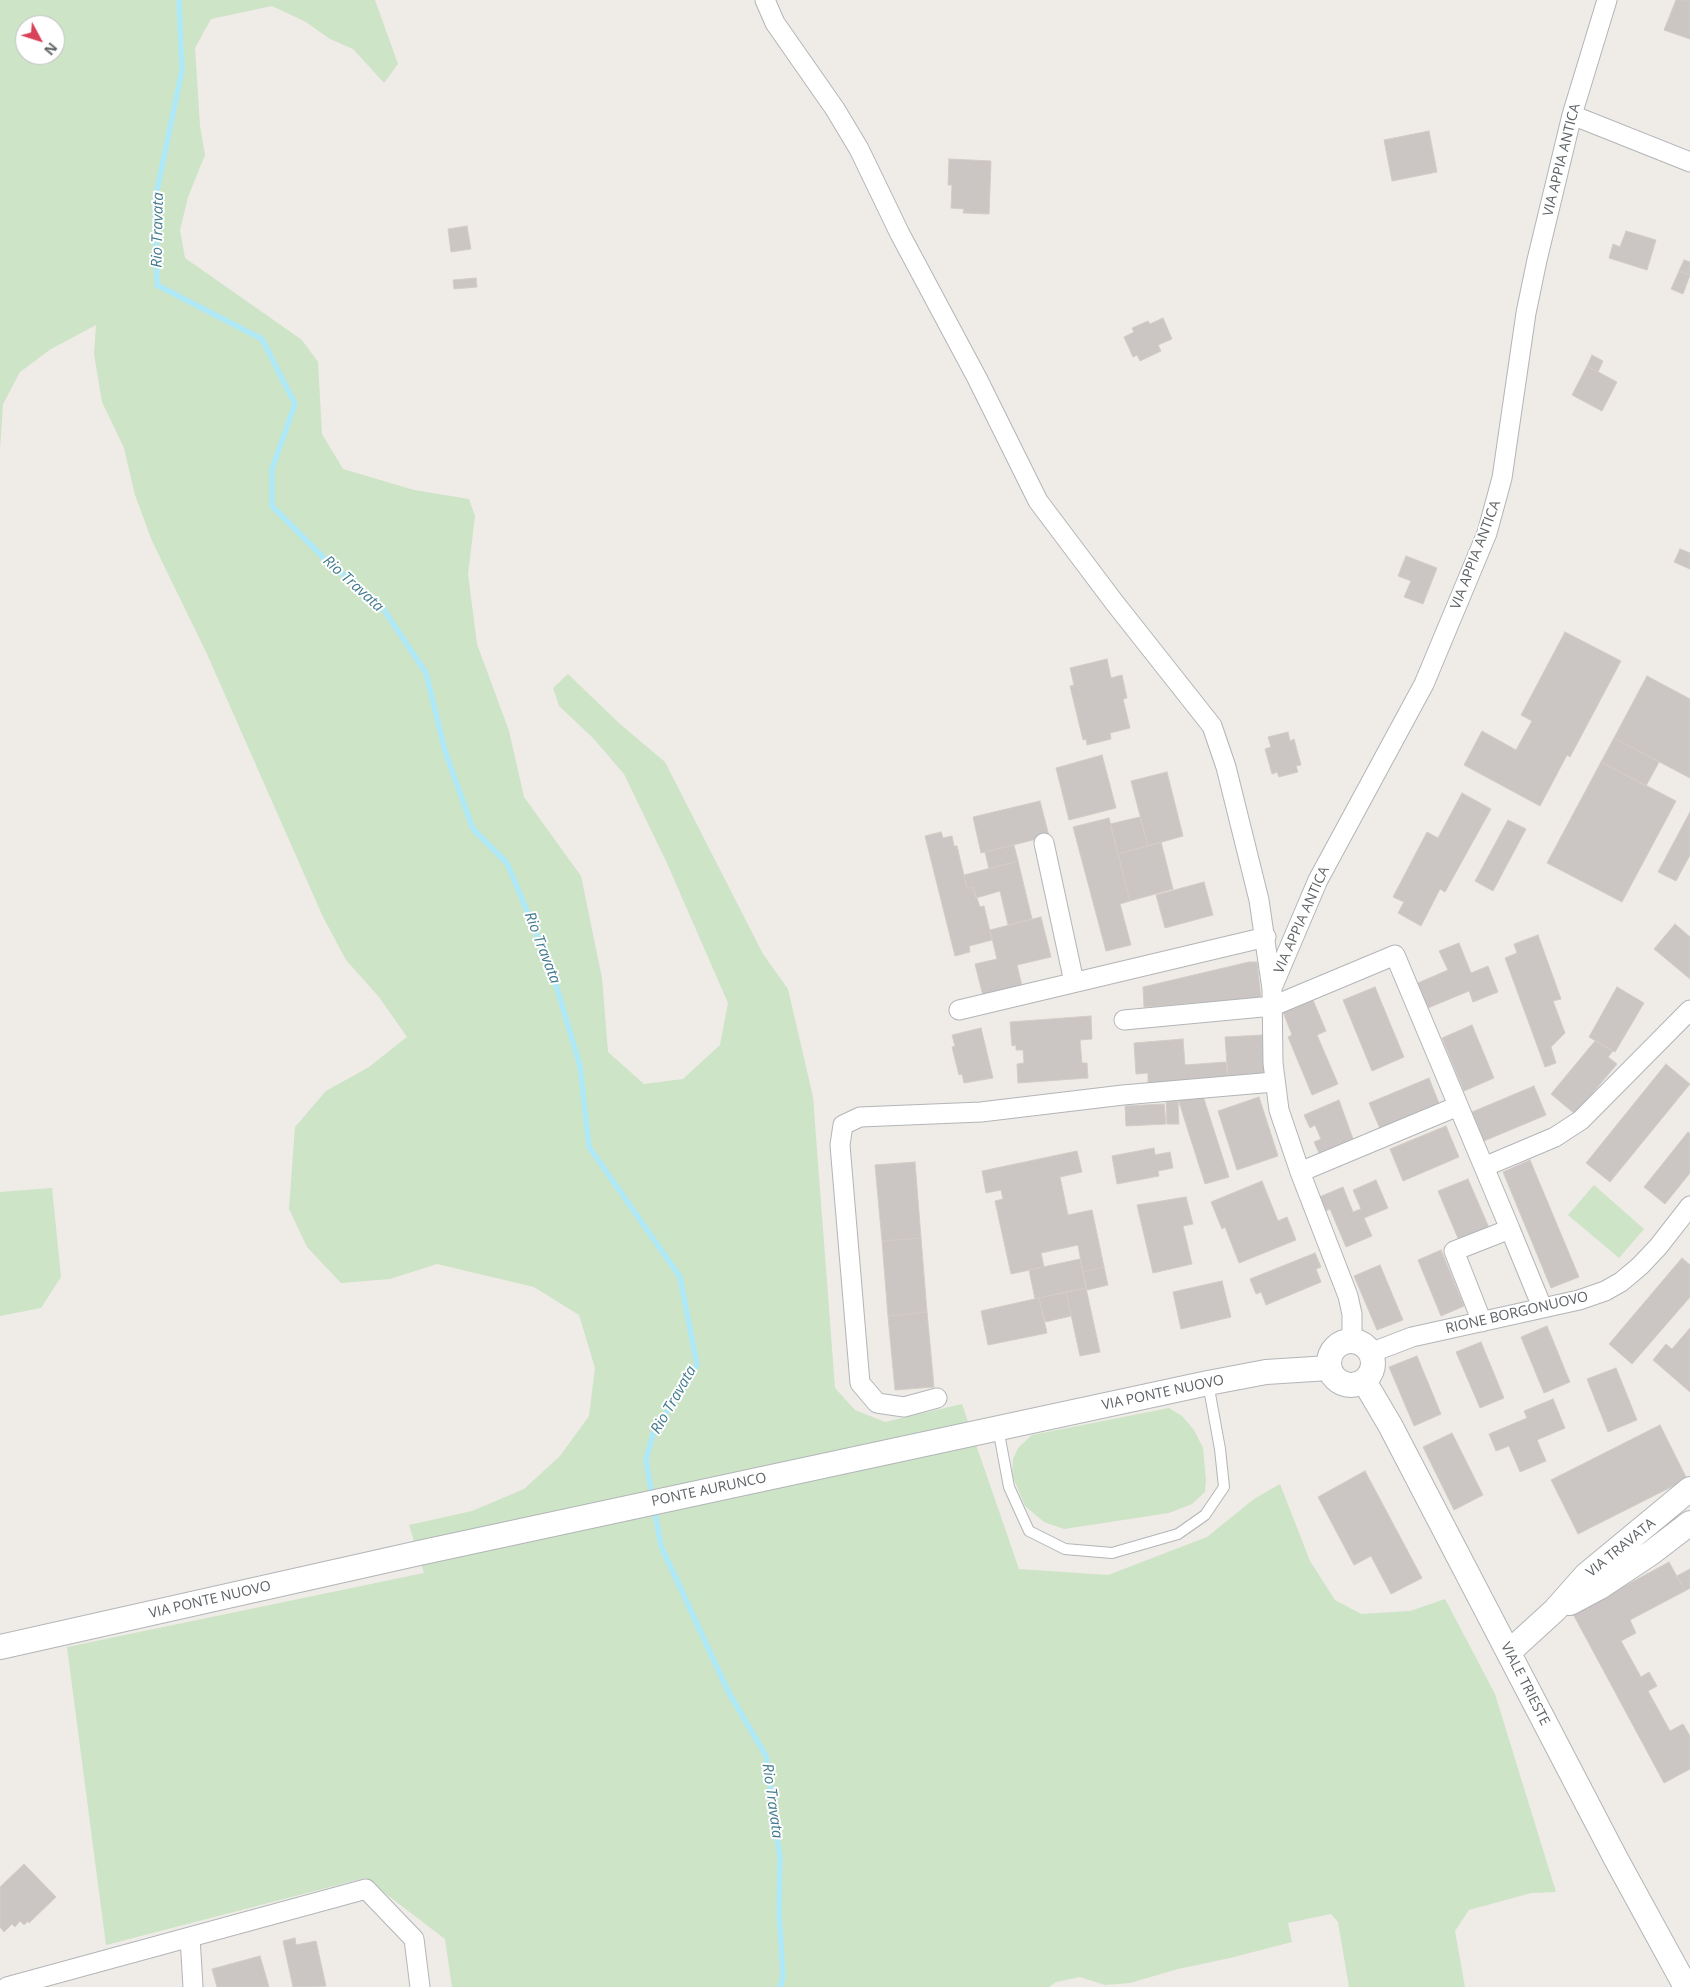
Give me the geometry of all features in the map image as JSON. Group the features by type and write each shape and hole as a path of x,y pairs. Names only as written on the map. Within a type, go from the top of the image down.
{"street":[{"path":"765,0 774,23 835,109 859,149 900,234 977,378 1038,501 1114,602 1212,726 1226,767 1259,900 1266,937 1272,998"},
{"name":"VIA APPIA ANTICA","path":"1361,1347 1348,1296 1300,1172 1279,1110 1274,1082 1271,1042 1272,998 1318,880 1424,684 1487,533 1502,478 1526,313 1572,116 1607,0"},
{"path":"1572,116 1690,162"},
{"path":"1044,843 1074,982"},
{"path":"959,1010 1266,937"},
{"path":"1124,1020 1272,998 1395,955 1542,1307"},
{"path":"1484,1167 1555,1138 1581,1120 1689,1015"},
{"path":"937,1398 904,1407 877,1403 860,1382 840,1145 843,1125 860,1117 980,1112 1122,1095 1274,1082"},
{"path":"1300,1172 1458,1106"},
{"name":"RIONE BORGONUOVO","path":"1361,1347 1412,1338 1579,1300 1621,1282 1658,1247 1690,1206"},
{"path":"1482,1322 1454,1251 1510,1229"},
{"path":"1339,1344 1361,1347 1373,1365 1364,1381 1350,1386 1336,1380 1329,1368 1328,1361 1334,1348 1339,1344"},
{"name":"VIA PONTE NUOVO","path":"998,1428 1266,1372 1329,1368"},
{"name":"VIALE TRIESTE","path":"1364,1381 1390,1425 1616,1860 1686,1987"},
{"name":"PONTE AURUNCO","path":"419,1553 998,1428"},
{"name":"VIA TRAVATA","path":"1509,1652 1555,1610 1586,1575 1690,1489"},
{"name":"VIA TRAVATA","path":"1555,1610 1600,1587 1678,1535 1690,1523"},
{"name":"VIA PONTE NUOVO","path":"0,1647 419,1553"},
{"path":"7,1987 366,1888 414,1938 420,1987"},
{"path":"190,1937 193,1987"}],"lane":[{"path":"998,1428 1009,1487 1029,1531 1065,1549 1112,1553 1178,1534 1204,1515 1224,1486 1220,1449 1208,1383"}],"green space":[{"path":"0,0 375,0 398,64 384,83 353,49 330,39 306,22 272,6 211,19 195,48 200,126 205,155 188,197 180,230 185,258 302,340 318,362 322,434 343,469 414,490 469,499 475,516 468,574 477,644 509,731 524,797 581,876 602,978 608,1052 644,1084 683,1079 720,1045 728,1003 666,861 624,774 593,738 559,706 553,688 568,674 620,724 665,762 763,954 788,989 813,1097 835,1388 855,1410 885,1422 962,1404 1019,1569 1108,1575 1207,1537 1254,1499 1280,1484 1310,1561 1335,1600 1361,1614 1410,1611 1445,1599 1495,1694 1556,1892 1531,1893 1469,1910 1455,1931 1465,1987 1349,1987 1338,1922 1331,1914 1288,1923 1292,1942 1178,1969 1130,1983 1105,1985 1080,1977 1056,1982 1049,1987 452,1987 445,1939 365,1878 106,1945 67,1647 424,1573 409,1525 472,1511 524,1489 560,1456 589,1416 595,1368 579,1315 534,1287 437,1264 390,1279 341,1283 307,1247 289,1209 295,1127 326,1091 369,1067 407,1037 379,997 346,960 323,917 207,654 152,541 135,495 124,448 102,402 94,354 96,325 51,349 20,372 3,404 0,450"},
{"path":"1594,1185 1644,1229 1619,1258 1568,1215"},
{"path":"52,1188 61,1277 41,1308 0,1316 0,1192"},
{"path":"1169,1408 1182,1416 1194,1430 1203,1448 1206,1480 1205,1492 1192,1504 1169,1513 1064,1529 1044,1522 1025,1506 1012,1475 1013,1459 1018,1448 1032,1435"}],"building":[{"path":"1676,0 1690,0 1690,39 1664,30"},
{"path":"1429,131 1437,172 1392,181 1384,140"},
{"path":"949,159 991,161 989,214 963,213 964,209 951,208 952,185 948,185"},
{"path":"467,226 471,249 451,252 448,229"},
{"path":"1626,231 1656,240 1647,270 1609,258 1613,244 1620,247"},
{"path":"1684,260 1690,262 1690,275 1679,271"},
{"path":"1679,271 1690,275 1683,294 1671,289"},
{"path":"476,278 477,287 454,289 453,280"},
{"path":"1163,318 1172,339 1158,345 1161,351 1140,361 1137,355 1133,357 1124,337 1134,332 1132,328 1148,321 1150,324"},
{"path":"1592,355 1603,361 1598,372 1587,366"},
{"path":"1587,366 1617,382 1602,411 1572,395"},
{"path":"1680,549 1690,553 1690,569 1674,562"},
{"path":"1406,556 1437,568 1423,604 1404,597 1411,581 1398,576"},
{"path":"1565,632 1621,661 1570,757 1567,755 1540,806 1464,765 1482,731 1516,750 1532,721 1521,715"},
{"path":"1107,659 1111,678 1122,675 1127,698 1123,699 1130,728 1110,733 1111,739 1087,745 1086,739 1083,740 1070,686 1074,685 1070,668"},
{"path":"1647,676 1690,699 1690,778 1614,738"},
{"path":"1288,732 1290,741 1294,739 1301,765 1296,766 1298,772 1279,777 1277,772 1272,774 1265,749 1271,747 1268,737"},
{"path":"1614,738 1659,762 1646,786 1601,762"},
{"path":"1102,755 1116,808 1069,820 1056,768"},
{"path":"1601,762 1676,801 1622,902 1547,863"},
{"path":"1167,772 1183,836 1148,846 1131,781"},
{"path":"1462,793 1491,809 1445,892 1440,889 1421,926 1398,913 1404,902 1393,897 1427,832 1438,838"},
{"path":"1040,801 1049,836 981,853 973,817"},
{"path":"1690,812 1690,855 1676,881 1658,872"},
{"path":"1140,817 1148,846 1118,854 1110,824"},
{"path":"1109,818 1130,901 1120,904 1131,945 1106,951 1073,827"},
{"path":"1508,820 1526,829 1493,891 1475,881"},
{"path":"941,832 943,838 952,836 954,846 957,846 967,888 973,887 980,907 984,906 992,940 969,946 970,952 955,956 925,836"},
{"path":"1161,842 1173,889 1130,901 1118,854"},
{"path":"1014,845 1018,861 989,869 985,852"},
{"path":"1018,861 1032,919 1008,925 1000,891 976,898 973,887 967,888 964,875"},
{"path":"1204,882 1213,915 1165,928 1156,895"},
{"path":"1041,917 1051,957 1017,965 1023,990 984,1000 975,964 997,959 990,930"},
{"path":"1675,924 1690,937 1690,979 1654,949"},
{"path":"1538,935 1561,999 1553,1001 1565,1033 1551,1047 1556,1063 1545,1067 1505,958 1517,953 1514,944"},
{"path":"1459,943 1471,973 1488,966 1498,992 1473,1002 1469,991 1428,1008 1418,983 1448,970 1439,951"},
{"path":"1249,962 1257,962 1261,998 1144,1007 1143,987"},
{"path":"1375,987 1404,1057 1372,1071 1343,1000"},
{"path":"1617,987 1644,1003 1615,1052 1589,1037"},
{"path":"1313,1000 1326,1031 1317,1035 1338,1084 1312,1095 1288,1037 1292,1035 1283,1012"},
{"path":"1091,1016 1092,1039 1080,1040 1082,1063 1087,1063 1088,1078 1018,1083 1017,1064 1024,1063 1023,1050 1016,1050 1016,1045 1012,1046 1010,1022"},
{"path":"1472,1025 1494,1078 1464,1091 1442,1038"},
{"path":"981,1028 993,1078 964,1083 962,1074 959,1075 952,1047 955,1046 952,1035"},
{"path":"1263,1035 1265,1075 1228,1078 1225,1037"},
{"path":"1183,1039 1185,1065 1226,1062 1228,1078 1148,1084 1148,1073 1136,1074 1134,1043"},
{"path":"1595,1041 1613,1051 1608,1057 1617,1064 1575,1114 1551,1094"},
{"path":"1666,1064 1690,1084 1610,1182 1586,1163"},
{"path":"1429,1078 1440,1106 1381,1131 1369,1103"},
{"path":"1534,1086 1546,1115 1484,1141 1472,1112"},
{"path":"1203,1096 1229,1177 1205,1184 1178,1099"},
{"path":"1259,1097 1278,1156 1237,1170 1218,1111"},
{"path":"1339,1100 1353,1139 1319,1153 1314,1142 1321,1139 1315,1125 1310,1128 1304,1115"},
{"path":"1166,1101 1178,1101 1179,1124 1167,1124"},
{"path":"1164,1104 1166,1124 1126,1126 1125,1106"},
{"path":"1446,1126 1459,1157 1403,1181 1390,1149"},
{"path":"1688,1132 1690,1134 1690,1173 1665,1204 1644,1187"},
{"path":"1154,1148 1155,1155 1170,1152 1173,1168 1158,1171 1159,1176 1117,1184 1112,1156"},
{"path":"1077,1151 1082,1172 1060,1177 1068,1215 1092,1210 1104,1267 1083,1272 1078,1245 1041,1253 1044,1267 1011,1274 995,1201 1003,1199 1001,1190 986,1193 982,1171"},
{"path":"1530,1160 1579,1277 1551,1288 1503,1172"},
{"path":"915,1162 921,1238 882,1241 875,1165"},
{"path":"1468,1179 1490,1230 1460,1243 1438,1191"},
{"path":"1376,1180 1388,1208 1364,1218 1372,1236 1346,1247 1330,1209 1323,1212 1317,1198 1343,1187 1353,1212 1361,1209 1353,1190"},
{"path":"1262,1181 1278,1221 1287,1217 1296,1240 1239,1263 1225,1227 1222,1229 1211,1202"},
{"path":"1186,1197 1193,1224 1183,1226 1192,1264 1153,1273 1137,1205"},
{"path":"921,1238 927,1312 888,1316 882,1241"},
{"path":"1441,1250 1464,1306 1441,1316 1418,1260"},
{"path":"1315,1253 1321,1267 1316,1269 1321,1282 1266,1305 1261,1292 1256,1294 1250,1279"},
{"path":"1682,1258 1690,1265 1690,1297 1632,1364 1609,1344"},
{"path":"1080,1259 1086,1288 1035,1299 1029,1270"},
{"path":"1380,1265 1403,1320 1377,1330 1354,1276"},
{"path":"1104,1267 1108,1285 1087,1290 1083,1272"},
{"path":"1222,1281 1231,1317 1181,1329 1173,1292"},
{"path":"1086,1288 1100,1352 1080,1356 1066,1292"},
{"path":"1066,1292 1071,1316 1045,1322 1039,1298"},
{"path":"1039,1298 1047,1333 988,1345 981,1311"},
{"path":"927,1312 934,1387 895,1390 888,1316"},
{"path":"1547,1326 1570,1382 1544,1393 1521,1337"},
{"path":"1690,1328 1690,1392 1653,1360 1666,1344 1672,1349"},
{"path":"1481,1342 1504,1398 1480,1408 1456,1352"},
{"path":"1417,1356 1441,1414 1414,1426 1389,1367"},
{"path":"1616,1368 1637,1420 1608,1432 1587,1379"},
{"path":"1553,1399 1565,1428 1537,1440 1546,1461 1520,1472 1509,1446 1496,1451 1489,1434 1527,1418 1524,1411"},
{"path":"1660,1425 1687,1479 1578,1534 1551,1480"},
{"path":"1452,1433 1483,1495 1454,1510 1423,1447"},
{"path":"1365,1471 1422,1578 1391,1594 1371,1556 1354,1565 1318,1497"},
{"path":"1669,1562 1685,1591 1630,1620 1636,1633 1621,1641 1641,1677 1649,1672 1657,1686 1648,1691 1670,1731 1683,1724 1690,1736 1690,1769 1664,1783 1573,1614"},
{"path":"1690,1569 1690,1588 1685,1591 1677,1576"},
{"path":"24,1864 56,1897 29,1923 28,1921 24,1925 20,1921 15,1927 12,1924 4,1932 0,1927 0,1887"},
{"path":"295,1938 296,1945 316,1941 326,1986 293,1987 283,1941"},
{"path":"260,1956 269,1987 217,1987 212,1969"}],"waterway":[{"name":"Rio Travata","path":"179,0 182,70 155,200 157,285 262,339 295,404 272,469 272,506 326,560 382,607 426,673 445,751 473,829 507,863 552,971 580,1066 589,1147 680,1277 697,1365 653,1434 646,1460 652,1497"},
{"name":"Rio Travata","path":"654,1507 661,1546 728,1691 766,1756 780,1858 779,1912 783,1977 780,1987"}]}
